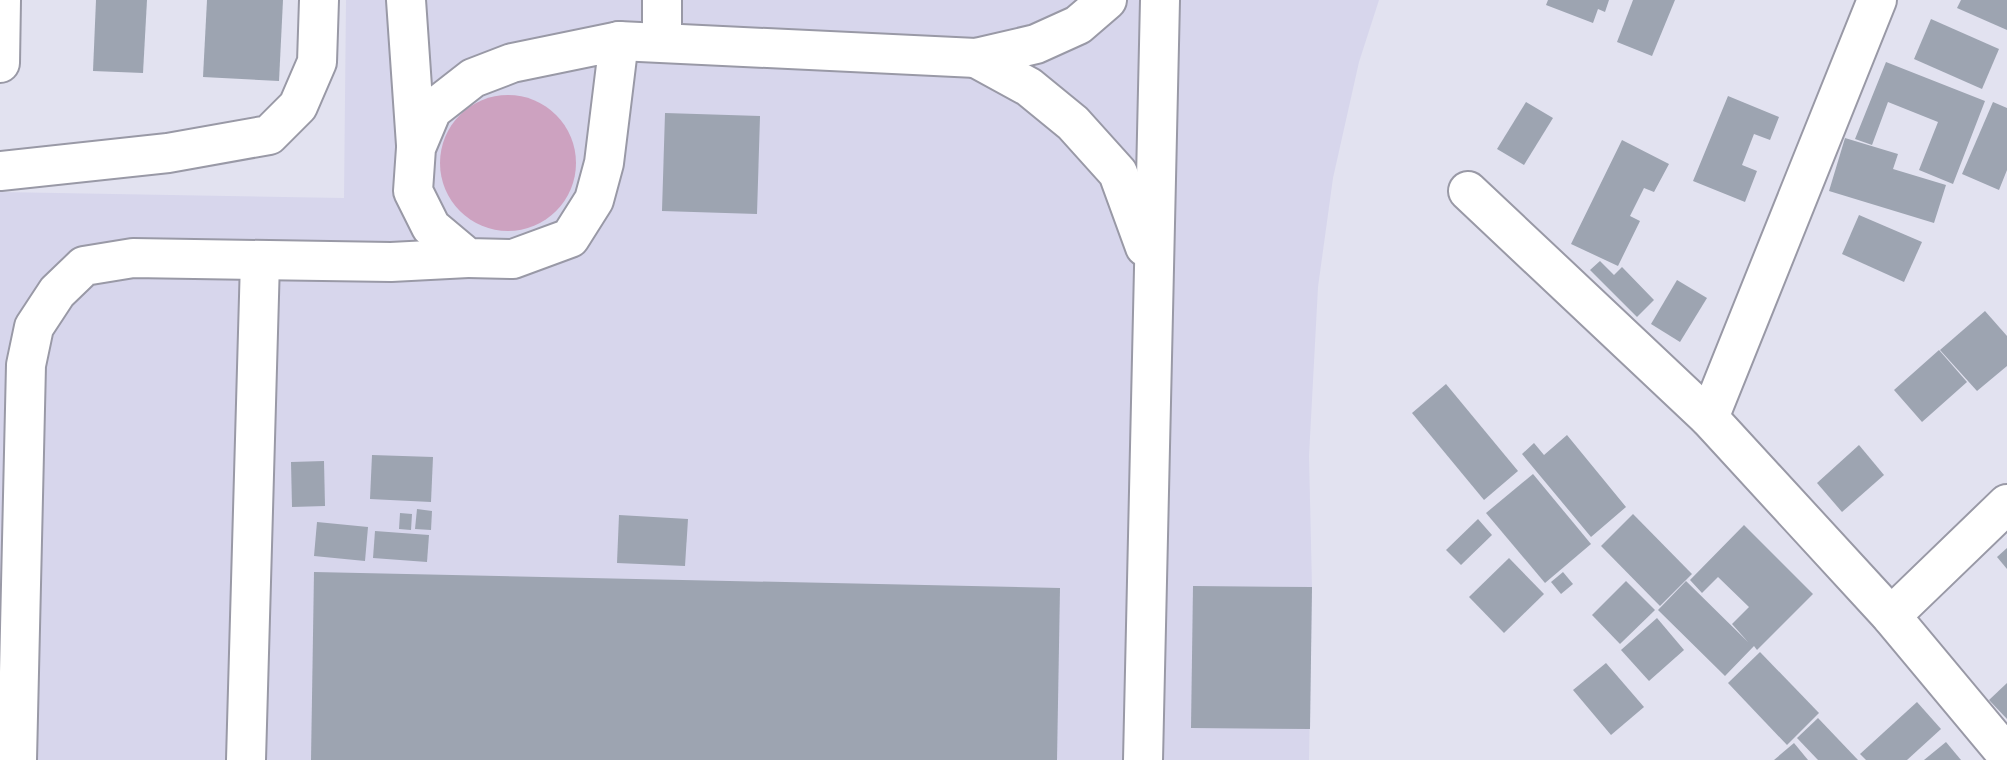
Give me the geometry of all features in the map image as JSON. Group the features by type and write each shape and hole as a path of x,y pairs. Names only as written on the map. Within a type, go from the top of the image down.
{"street":[{"path":"0,63 1,0"},
{"path":"0,171 168,153 269,135 298,106 317,62 319,0"},
{"path":"391,262 403,235 413,191 416,148 406,0"},
{"path":"662,0 662,41"},
{"path":"416,148 432,110 473,78 512,63 619,41 975,58 1037,44 1078,25 1107,0"},
{"path":"1143,760 1160,0"},
{"path":"1709,418 1877,0"},
{"path":"17,760 26,365 34,327 57,292 84,266 133,258 391,262 468,258 513,259 570,238 593,200 604,163 619,41"},
{"path":"975,58 1029,87 1073,122 1118,173 1152,267"},
{"path":"413,191 431,227 468,258"},
{"path":"1468,191 1709,418 1891,616 2007,755"},
{"path":"246,760 260,261"},
{"path":"1891,616 2007,504"}],"shaded area":[{"path":"346,0 1379,0 1359,62 1333,178 1318,287 1309,456 1312,587 1309,760 0,760 0,192 344,198"},
{"path":"508,95 534,100 556,115 571,137 576,163 571,189 556,211 534,226 508,231 482,226 460,211 445,189 440,163 445,137 460,115 482,100"}],"building":[{"path":"96,0 147,0 143,73 93,71"},
{"path":"207,0 283,0 279,81 203,77"},
{"path":"1548,0 1609,0 1605,12 1598,9 1593,23 1546,5"},
{"path":"1633,0 1675,0 1652,56 1617,42"},
{"path":"1961,0 2007,0 2007,30 1957,8"},
{"path":"1931,19 1999,49 1982,89 1914,59"},
{"path":"1886,62 1985,101 1953,184 1919,170 1938,122 1888,102 1872,145 1855,139"},
{"path":"1728,96 1779,117 1770,140 1754,134 1742,165 1757,171 1745,202 1693,181"},
{"path":"1526,102 1553,118 1524,165 1497,149"},
{"path":"1993,102 2007,108 2007,170 1999,190 1962,174"},
{"path":"665,113 760,116 757,214 662,211"},
{"path":"1845,138 1898,154 1893,169 1946,185 1934,223 1829,191"},
{"path":"1622,140 1669,164 1654,192 1644,188 1630,216 1640,221 1618,266 1571,244"},
{"path":"1859,215 1922,242 1904,282 1842,254"},
{"path":"1600,261 1614,275 1622,267 1654,300 1637,317 1590,270"},
{"path":"1677,280 1707,298 1680,342 1651,324"},
{"path":"1985,311 2007,336 2007,366 1977,391 1940,350"},
{"path":"1939,350 1967,382 1922,422 1894,390"},
{"path":"1446,384 1518,471 1484,500 1412,413"},
{"path":"1567,435 1626,507 1591,537 1522,454 1534,443 1544,455"},
{"path":"1859,445 1884,475 1842,512 1817,483"},
{"path":"372,455 433,457 431,502 370,499"},
{"path":"324,461 325,506 292,507 291,462"},
{"path":"1533,474 1591,544 1545,583 1486,513"},
{"path":"417,509 432,511 431,530 415,529"},
{"path":"400,513 412,514 411,530 399,529"},
{"path":"1633,514 1692,574 1660,606 1601,546"},
{"path":"619,515 688,519 685,566 617,563"},
{"path":"1478,519 1492,535 1461,565 1446,550"},
{"path":"317,522 368,527 365,561 314,556"},
{"path":"1744,525 1813,594 1757,650 1754,646 1725,676 1658,610 1686,581 1748,642 1732,624 1749,607 1718,577 1702,593 1690,580"},
{"path":"375,531 429,535 427,562 373,558"},
{"path":"2007,548 2007,569 1997,557"},
{"path":"1509,558 1544,594 1504,633 1469,597"},
{"path":"314,572 1060,588 1057,760 311,760"},
{"path":"1563,572 1573,584 1561,594 1551,582"},
{"path":"1626,581 1655,610 1620,644 1592,615"},
{"path":"1193,586 1312,587 1310,729 1191,728"},
{"path":"1657,618 1684,650 1649,681 1621,650"},
{"path":"1760,652 1819,713 1787,745 1728,683"},
{"path":"1606,663 1644,707 1611,735 1573,690"},
{"path":"2007,683 2007,719 1989,700"},
{"path":"1917,702 1941,729 1907,760 1866,760 1860,754"},
{"path":"1818,718 1858,760 1818,760 1797,738"},
{"path":"1946,742 1961,760 1924,760"},
{"path":"1794,743 1808,760 1774,760"}]}
